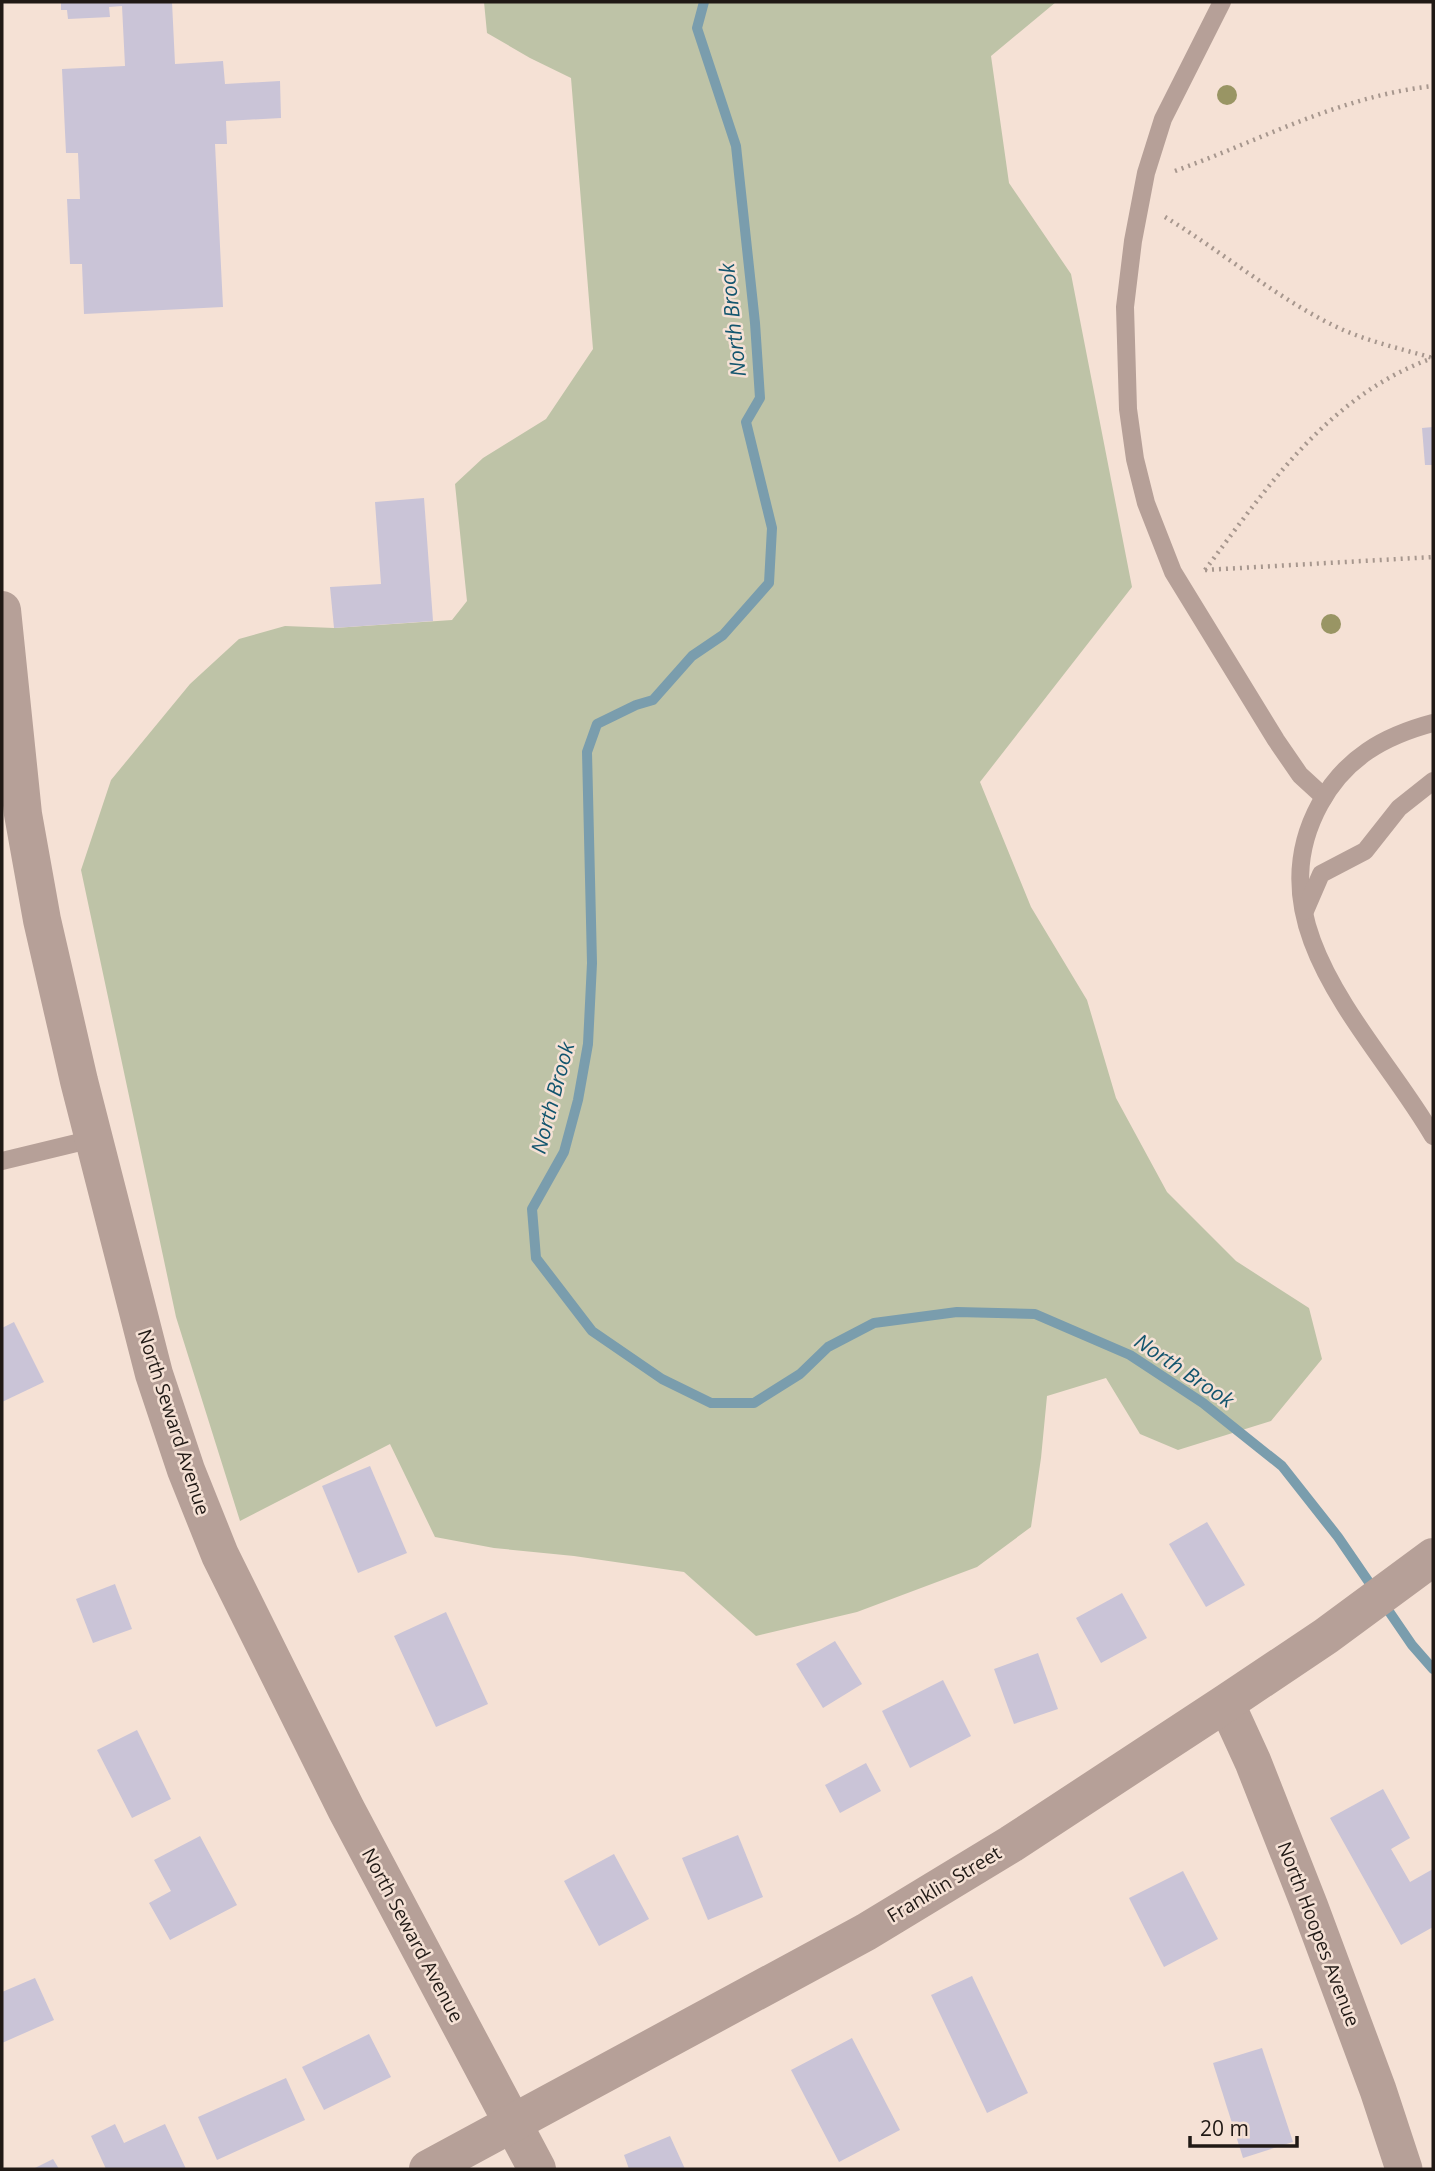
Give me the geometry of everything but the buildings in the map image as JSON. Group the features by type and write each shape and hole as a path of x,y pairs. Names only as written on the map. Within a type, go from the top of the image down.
{"street":[{"name":"North Seward Avenue","path":"2,610 25,827 42,920 93,1139 154,1374 186,1469 220,1555 346,1809 537,2169"},
{"name":"Franklin Street","path":"428,2169 866,1932 1011,1844 1326,1636 1433,1557"},
{"name":"North Hoopes Avenue","path":"1226,1703 1253,1762 1310,1907 1378,2090 1404,2169"}],"lane":[{"path":"1222,2 1163,119 1144,182 1125,307 1128,409 1135,459 1146,503 1173,572 1276,740 1300,775 1324,797"},
{"path":"1433,723 1383,740 1358,756 1342,772 1311,821 1301,850 1300,875 1304,912 1318,960 1342,1002 1415,1104 1433,1136"},
{"path":"1304,912 1321,874 1365,851 1399,808 1433,781"},
{"path":"2,1161 93,1139"}],"path":[{"path":"1144,182 1328,109 1370,97 1433,86"},
{"path":"1141,202 1308,311 1363,338 1433,358"},
{"path":"1205,570 1265,491 1320,429 1364,392 1403,369 1433,358"},
{"path":"1173,572 1433,557"}],"green space":[{"path":"484,2 1056,2 991,56 1009,183 1071,274 1132,587 980,782 1031,907 1087,1000 1116,1098 1167,1192 1236,1261 1309,1308 1322,1359 1271,1421 1178,1450 1140,1434 1106,1378 1047,1396 1031,1527 977,1567 857,1612 756,1636 684,1572 494,1548 435,1537 390,1444 240,1521 176,1317 81,870 111,780 190,684 239,639 285,626 334,628 452,620 467,601 455,484 483,458 546,419 593,349 571,78 487,33"}],"waterway":[{"name":"North Brook","path":"704,2 697,28 736,146 755,323 760,398 746,422 772,528 769,583 723,635 692,656 653,700 636,705 597,724 587,752 592,963 588,1044 578,1100 564,1152 532,1209 536,1258 592,1331 662,1379 711,1403 754,1403 800,1374 828,1347 874,1323 957,1312 1035,1314 1130,1355 1203,1403 1282,1466 1338,1537 1412,1645 1433,1669"}]}
